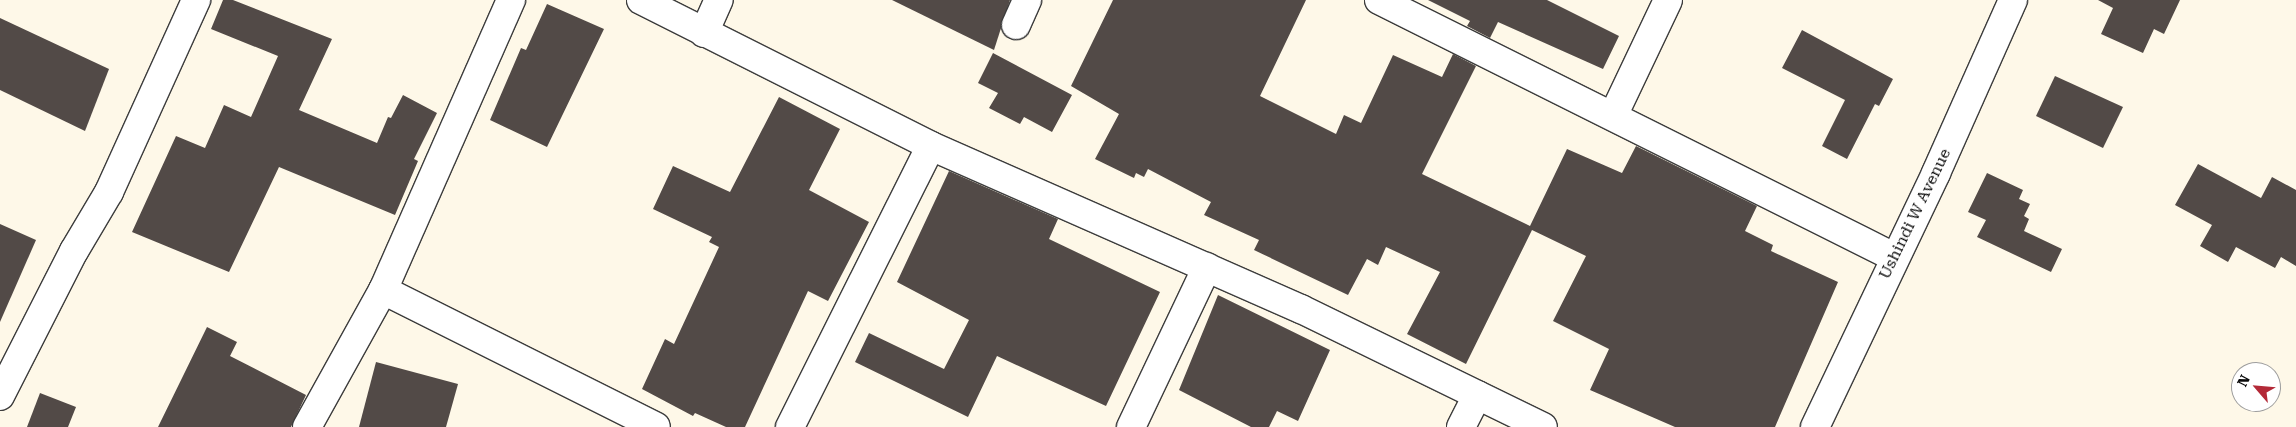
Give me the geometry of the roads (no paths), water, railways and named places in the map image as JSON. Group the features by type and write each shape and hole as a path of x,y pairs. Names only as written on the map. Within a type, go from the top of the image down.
{"street":[{"path":"0,396 74,251 109,192 196,0"},
{"path":"307,427 383,290 510,0"},
{"path":"641,0 931,146 1207,267 1543,427"},
{"path":"704,33 719,0"},
{"path":"1016,25 1027,0"},
{"path":"1379,0 1894,257"},
{"path":"1613,116 1668,0"},
{"name":"Ushindi W Avenue","path":"1815,427 2013,0"},
{"path":"790,427 931,146"},
{"path":"1131,427 1207,267"},
{"path":"383,290 656,427"},
{"path":"1461,427 1477,395"}]}
